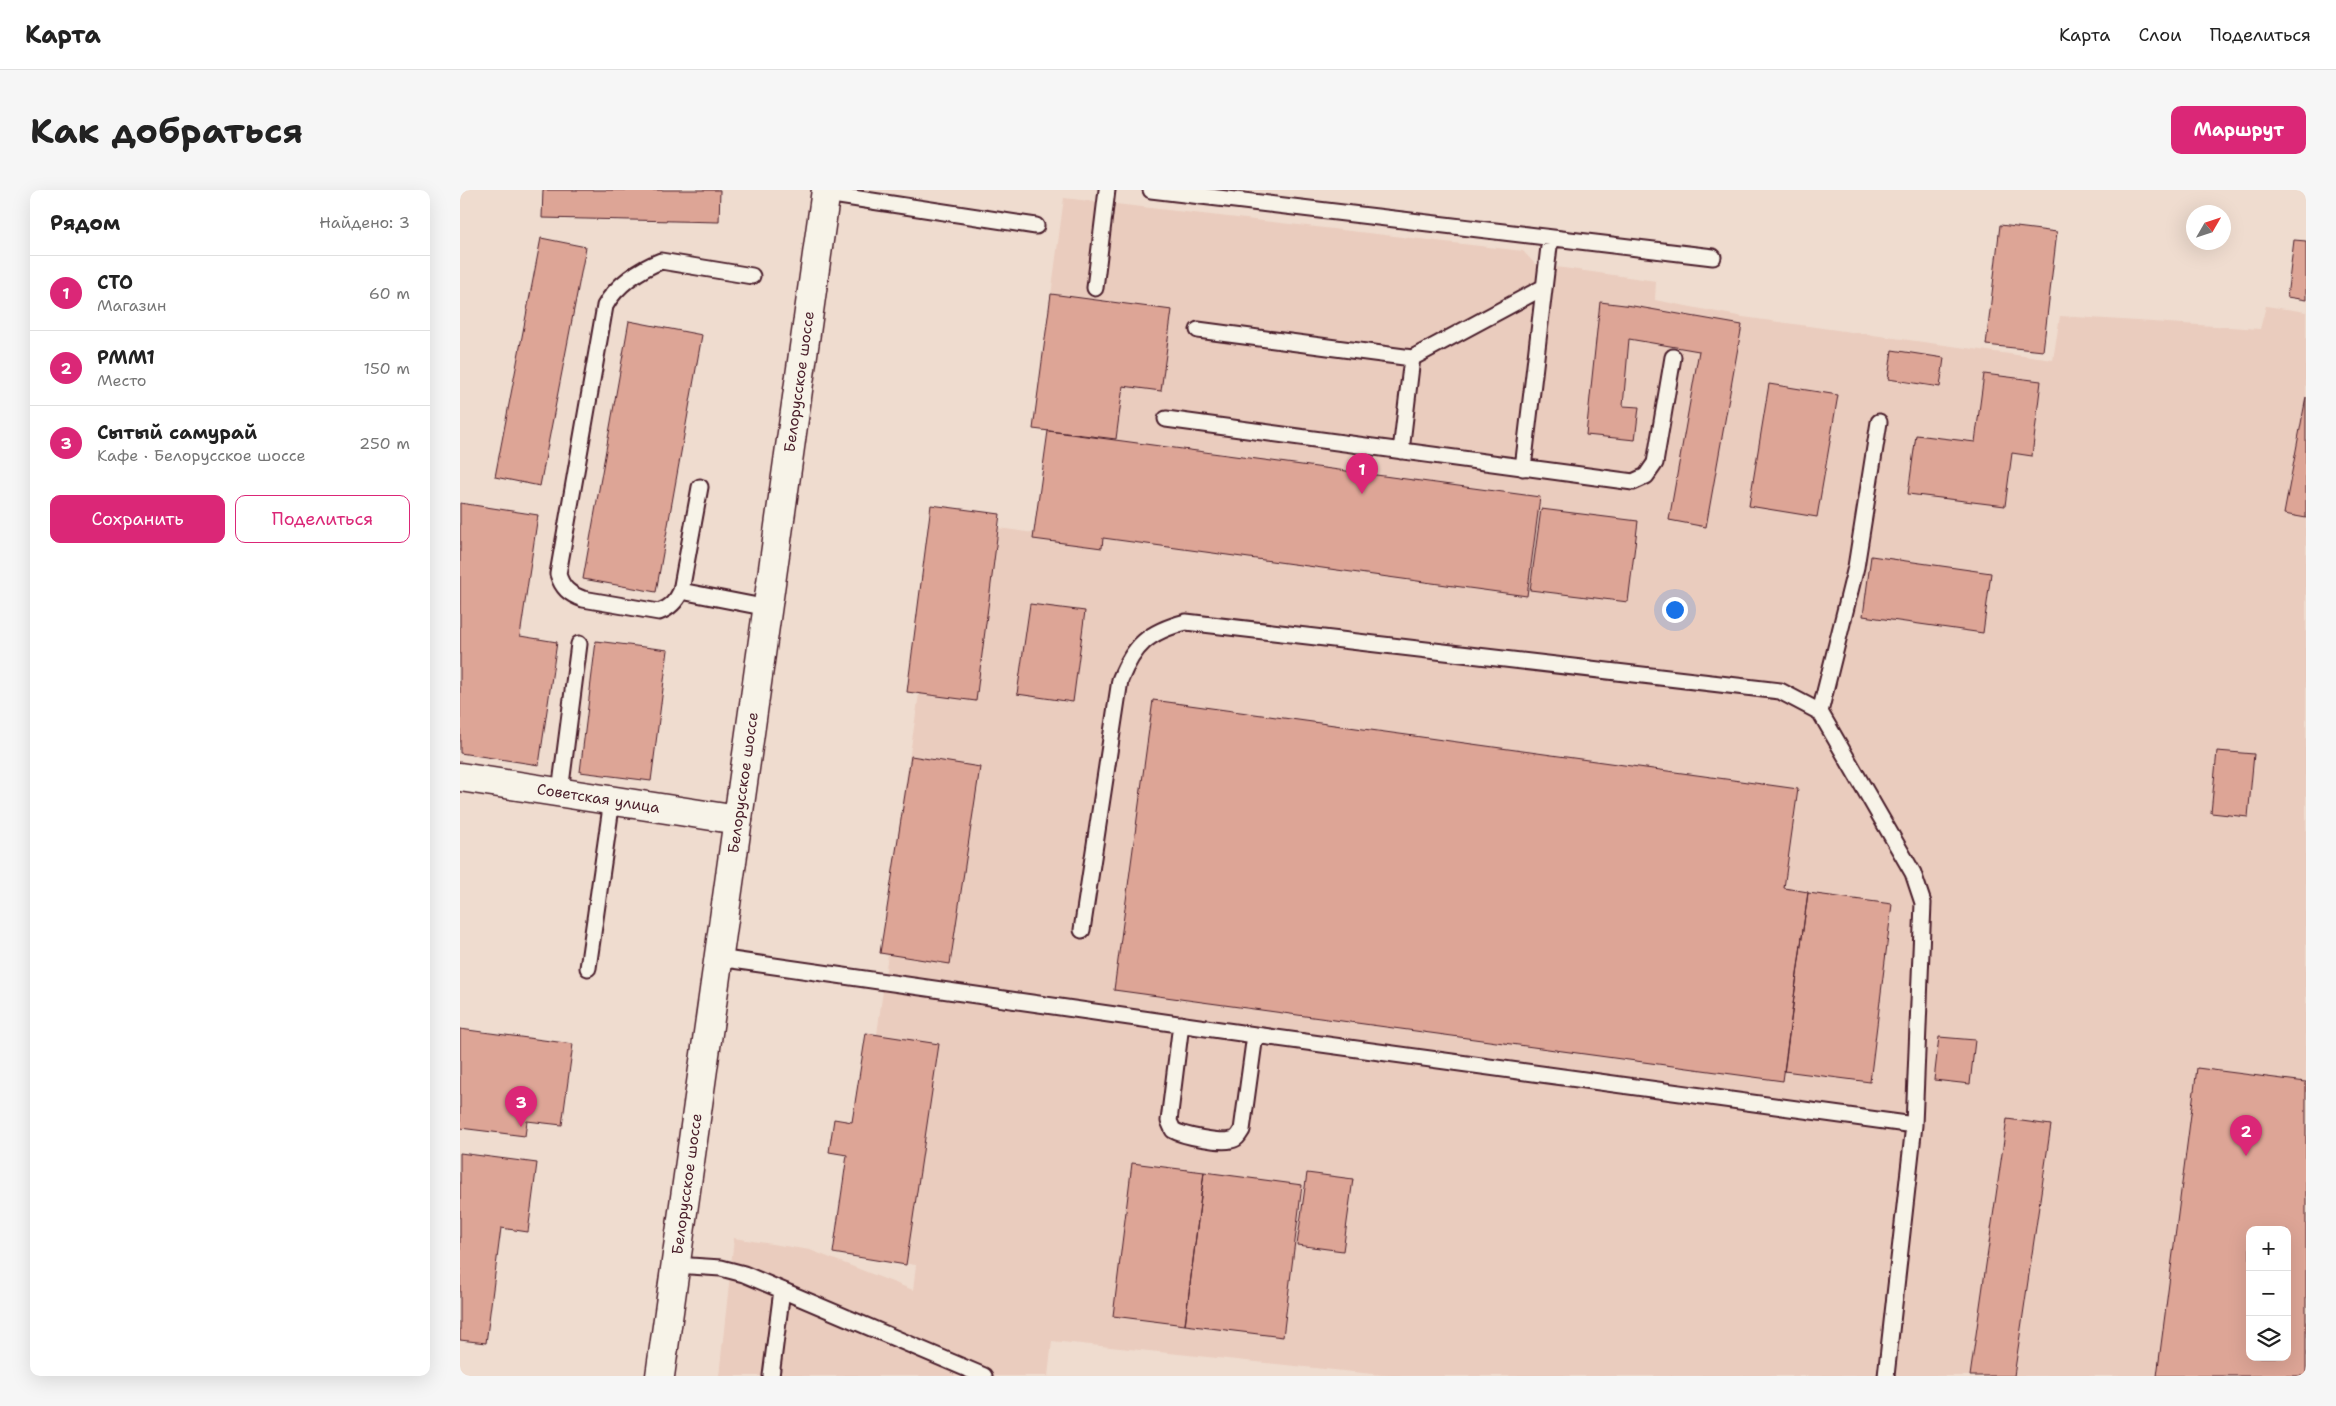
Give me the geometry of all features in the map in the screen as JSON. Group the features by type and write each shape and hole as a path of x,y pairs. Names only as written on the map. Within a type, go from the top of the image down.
{"street":[{"name":"Белорусское шоссе","path":"660,1376 674,1265 826,192"},
{"name":"Советская улица","path":"460,777 738,820"}],"lane":[{"path":"1095,288 1107,190"},
{"path":"1151,190 1713,257"},
{"path":"826,192 1036,226"},
{"path":"1523,468 1550,238"},
{"path":"700,487 681,591 678,600 668,608 659,612 583,600 572,595 561,586 558,574 605,306 610,296 649,266 662,261 752,276"},
{"path":"1198,330 1412,358 1544,287"},
{"path":"1166,419 1633,482 1646,476 1655,463 1673,357"},
{"path":"1401,451 1412,358"},
{"path":"1820,712 1856,567 1879,422"},
{"path":"681,591 768,608"},
{"path":"1082,930 1120,680 1129,658 1147,638 1167,627 1186,622 1780,690 1820,712 1913,874 1922,903 1914,1125 1886,1376"},
{"path":"560,792 579,644"},
{"path":"588,968 612,800"},
{"path":"718,958 1255,1035 1914,1125"},
{"path":"1181,1024 1169,1121 1173,1130 1181,1134 1230,1141 1238,1138 1242,1130 1255,1035"},
{"path":"674,1265 721,1268 744,1274 984,1376"},
{"path":"771,1376 782,1290"}],"shaded area":[{"path":"1064,198 1523,251 1535,264 1656,281 1655,300 1743,317 2053,360 2060,316 2260,329 2266,306 2306,312 2306,1376 1392,1376 1052,1341 1048,1376 719,1376 734,1238 810,1250 913,1290 916,1265 833,1253 847,1155 829,1152 834,1119 852,1121 866,1033 877,1034 888,954 880,953 919,694 907,692 931,505 1000,514 998,528 1034,533 1048,432 1033,429"}],"building":[{"path":"543,190 720,190 719,222 542,218"},
{"path":"2000,225 2057,232 2043,351 1986,345"},
{"path":"541,238 586,247 540,486 495,477"},
{"path":"2294,240 2306,241 2306,300 2287,297"},
{"path":"1051,294 1172,310 1161,391 1123,386 1116,439 1033,429"},
{"path":"1600,302 1742,325 1706,527 1669,520 1699,351 1629,339 1623,406 1639,407 1635,440 1586,435"},
{"path":"629,321 702,335 656,592 583,579"},
{"path":"1892,350 1944,358 1940,387 1888,379"},
{"path":"1984,374 2041,381 2032,456 2012,453 2005,506 1908,494 1916,435 1975,442"},
{"path":"1769,384 1838,395 1817,517 1749,506"},
{"path":"2306,397 2306,518 2284,514"},
{"path":"1048,431 1540,497 1527,596 1103,538 1102,548 1033,539"},
{"path":"460,503 538,515 520,636 557,642 539,765 460,753"},
{"path":"931,505 1000,514 976,701 907,692"},
{"path":"1541,509 1638,521 1628,602 1530,590"},
{"path":"1871,556 1991,573 1983,633 1863,616"},
{"path":"1030,604 1085,611 1073,702 1017,694"},
{"path":"596,641 668,650 651,781 580,772"},
{"path":"1153,700 1798,789 1784,888 1808,892 1783,1081 1114,990"},
{"path":"2217,751 2254,754 2248,817 2211,813"},
{"path":"911,756 980,767 950,964 880,953"},
{"path":"1808,893 1892,904 1870,1082 1784,1071"},
{"path":"460,1029 573,1044 562,1125 527,1121 525,1136 460,1128"},
{"path":"866,1033 939,1044 906,1265 833,1253 847,1155 829,1152 834,1119 852,1122"},
{"path":"1939,1037 1975,1040 1970,1084 1934,1080"},
{"path":"2197,1068 2306,1082 2306,1376 2157,1376"},
{"path":"2007,1119 2051,1125 2014,1376 1970,1376"},
{"path":"460,1153 537,1163 528,1232 501,1228 486,1343 460,1340"},
{"path":"1132,1163 1204,1172 1185,1325 1113,1316"},
{"path":"1204,1172 1302,1185 1283,1337 1185,1325"},
{"path":"1307,1173 1353,1179 1343,1251 1297,1245"}],"place":[{"name":"СТО","path":"1362,494"},
{"name":"Сытый самурай","path":"521,1127"},
{"name":"РММ1","path":"2246,1156"}]}
